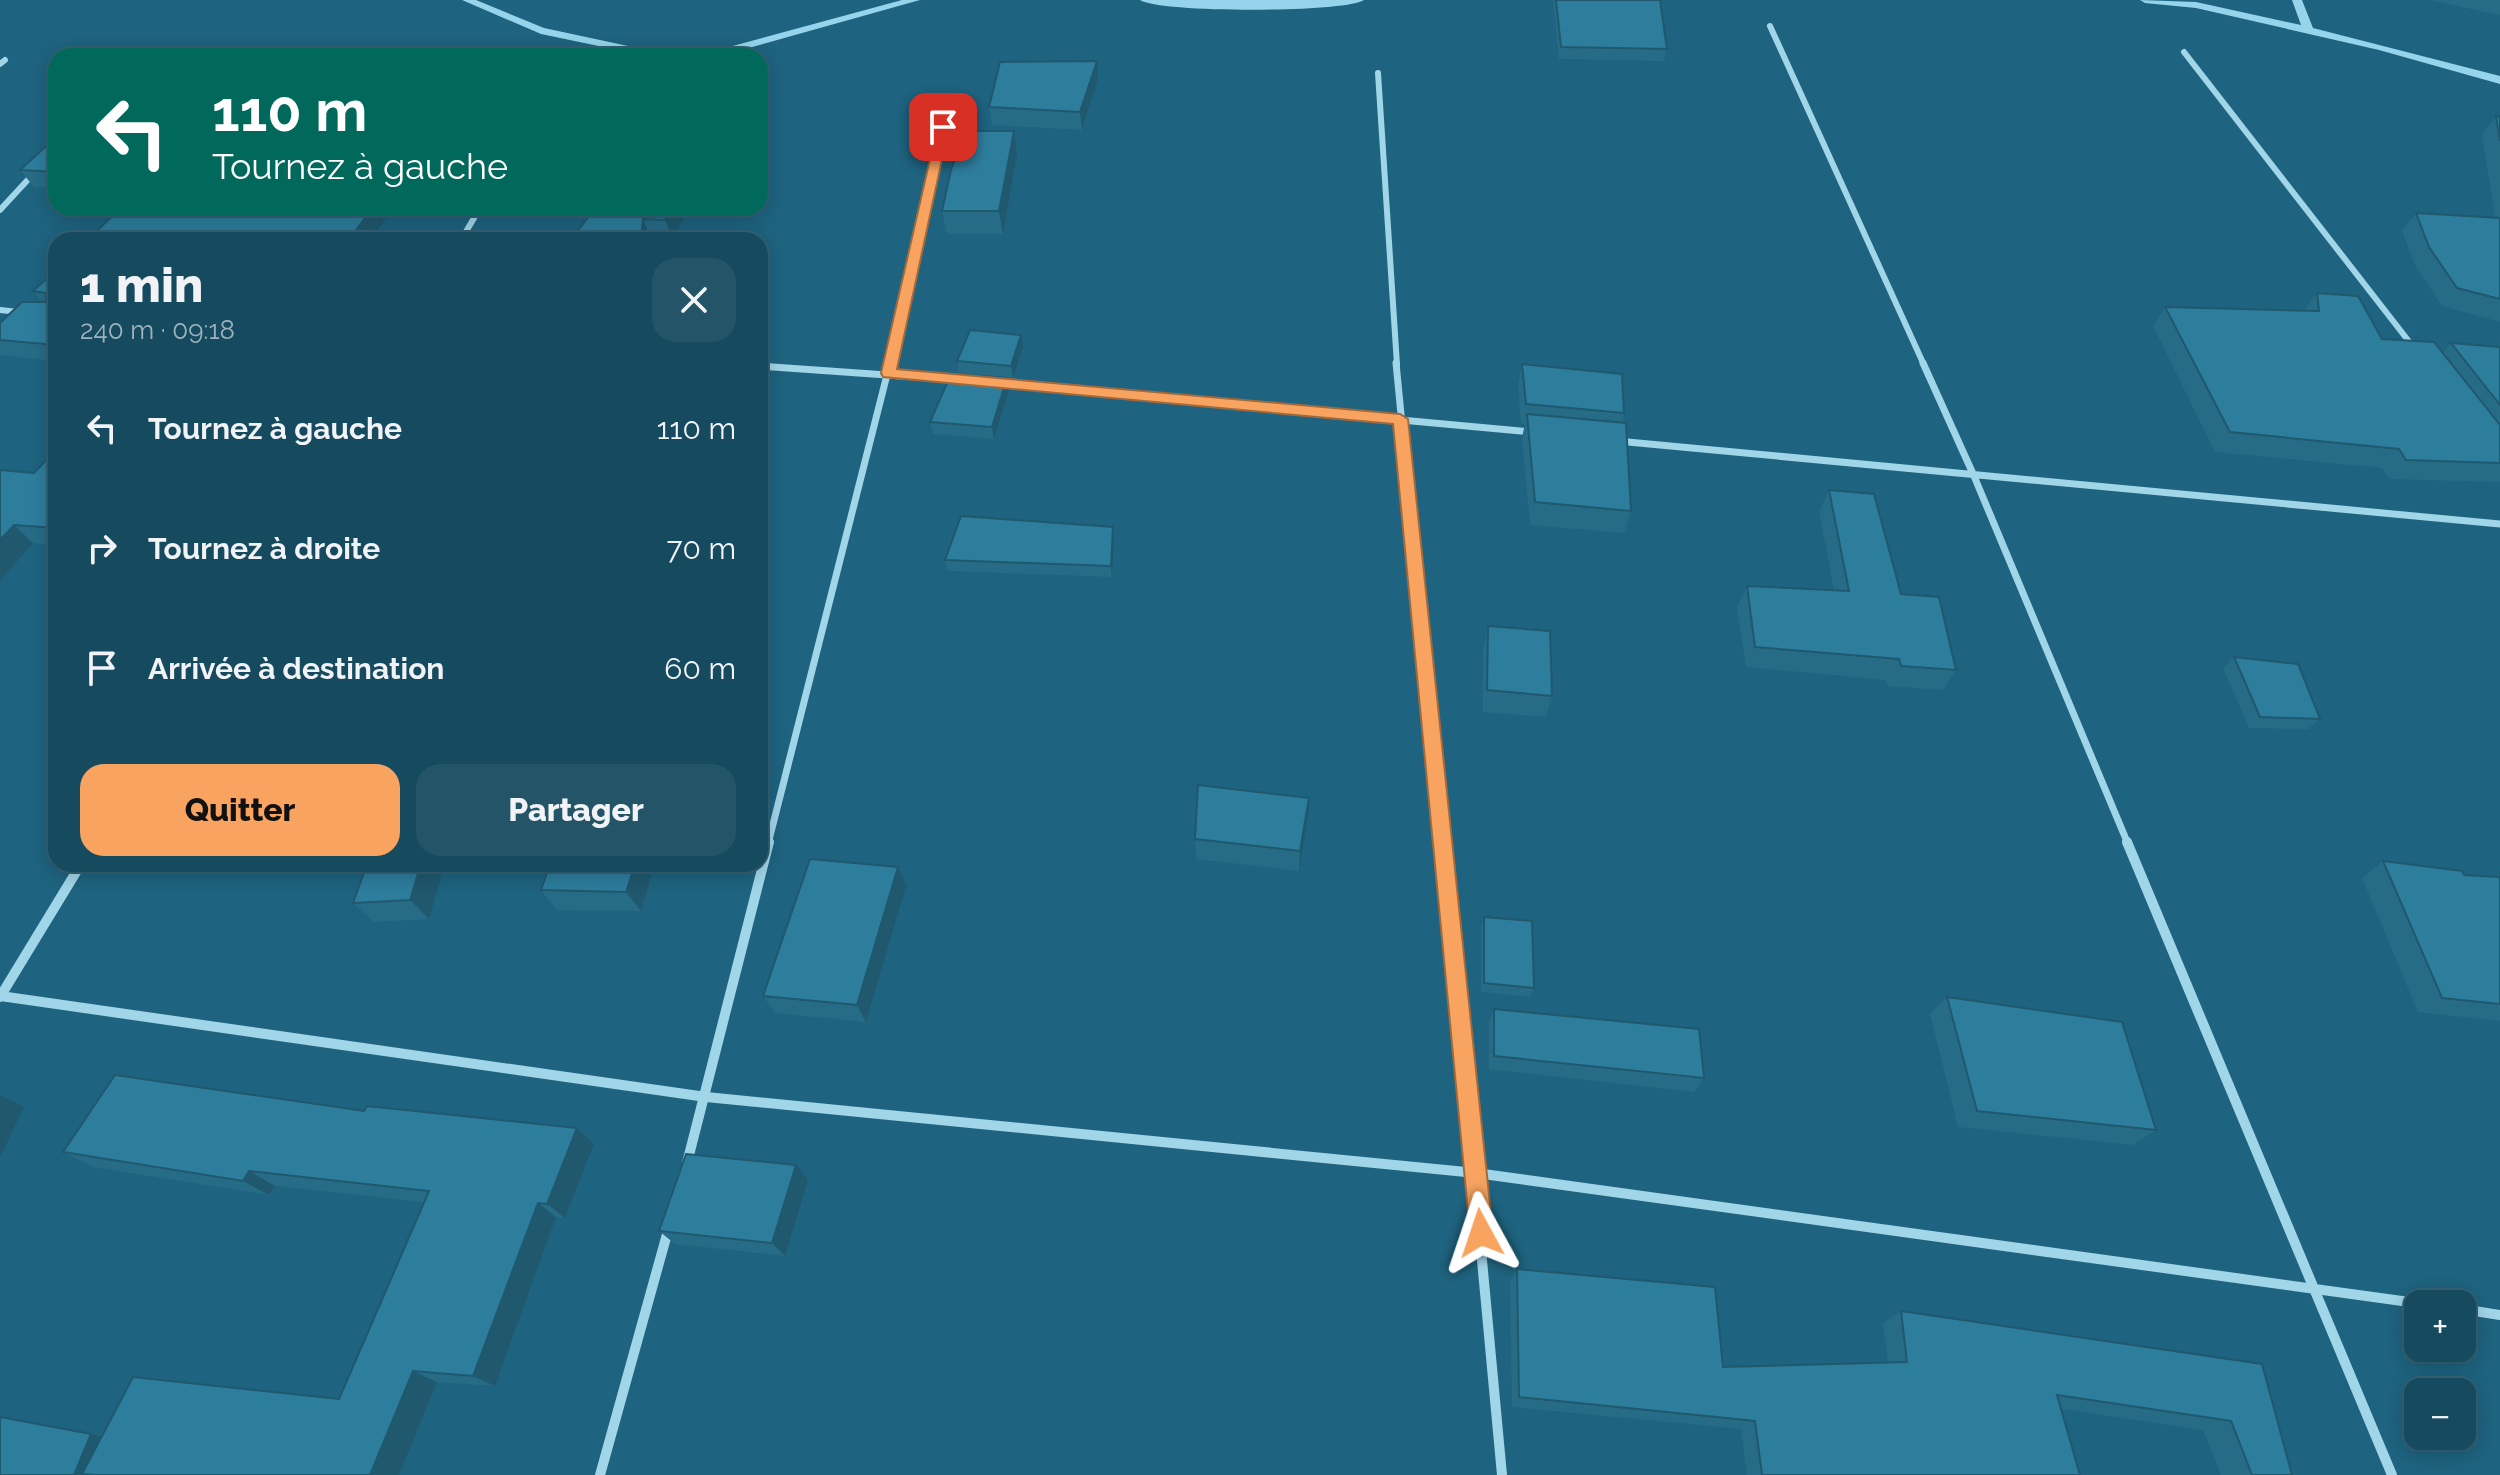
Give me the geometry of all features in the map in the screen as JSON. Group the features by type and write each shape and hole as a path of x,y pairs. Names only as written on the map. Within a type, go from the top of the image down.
{"street":[{"path":"1770,26 1974,476 2392,1475"},
{"path":"2184,52 2423,360"},
{"path":"1378,73 1400,419 1476,1173 1502,1475"},
{"path":"768,850 888,373 949,96"},
{"path":"0,210 45,160"},
{"path":"0,310 28,313"},
{"path":"768,366 966,380"},
{"path":"982,382 1540,433"},
{"path":"1602,439 2500,524"},
{"path":"76,872 0,996 706,1097 1476,1173 2404,1301"},
{"path":"685,1172 763,872"},
{"path":"600,1475 672,1218"},
{"path":"2476,1311 2500,1315"}],"building":[{"path":"1556,0 1660,0 1667,49 1561,47"},
{"path":"1097,61 1080,112 989,107 1000,62"},
{"path":"2496,116 2500,117 2500,141"},
{"path":"965,131 1014,131 999,211 942,211 951,170"},
{"path":"48,144 48,172 20,170"},
{"path":"2416,213 2500,218 2500,299 2457,288 2429,247"},
{"path":"112,216 366,216 355,232 96,232"},
{"path":"589,216 667,216 665,220 643,219 642,232 577,232"},
{"path":"48,277 48,344 0,340 0,323 22,302 46,302 46,293 33,291"},
{"path":"2317,293 2358,296 2382,339 2434,342 2500,425 2500,463 2406,460 2399,449 2230,432 2165,307 2319,311"},
{"path":"970,330 1021,335 1011,366 957,361"},
{"path":"2451,343 2500,347 2500,405"},
{"path":"1522,364 1622,374 1624,413 1526,404"},
{"path":"951,374 1007,378 992,427 930,422"},
{"path":"1527,414 1626,423 1631,511 1535,502"},
{"path":"48,458 48,527 14,525 0,540 0,470 34,473"},
{"path":"1829,490 1874,494 1901,594 1939,597 1956,670 1901,666 1899,659 1755,647 1747,586 1849,591"},
{"path":"961,516 1113,527 1111,566 945,560"},
{"path":"1488,626 1550,631 1552,696 1487,690"},
{"path":"2234,657 2298,664 2320,719 2260,717"},
{"path":"1198,785 1309,798 1300,851 1195,839"},
{"path":"810,859 898,867 857,1005 763,996"},
{"path":"2383,861 2462,871 2464,875 2500,877 2500,1004 2442,998"},
{"path":"364,872 419,872 410,900 353,903"},
{"path":"547,872 632,872 626,892 541,890"},
{"path":"1484,917 1532,921 1534,988 1484,983"},
{"path":"1947,997 2122,1022 2156,1130 1977,1111"},
{"path":"1494,1009 1699,1029 1704,1078 1494,1056"},
{"path":"115,1075 364,1111 367,1106 577,1128 547,1204 538,1203 473,1376 413,1371 370,1475 82,1474 133,1377 339,1399 429,1191 249,1171 243,1181 63,1152"},
{"path":"686,1154 796,1165 772,1243 659,1231"},
{"path":"1517,1269 1715,1287 1723,1367 1907,1362 1901,1311 2262,1364 2292,1475 2252,1475 2231,1421 2057,1395 2080,1475 1762,1475 1755,1421 1519,1397"},
{"path":"0,1417 91,1434 74,1475 0,1475"}],"waterway":[{"path":"467,0 541,31 623,48"},
{"path":"737,48 915,0"},
{"path":"1145,0 1178,4 1280,5 1359,0"},
{"path":"2145,0 2196,5 2308,31"},
{"path":"2297,0 2308,31"},
{"path":"2308,31 2500,80"}],"route":[{"path":"943,127 888,373 1400,419 1481,1233"}]}
